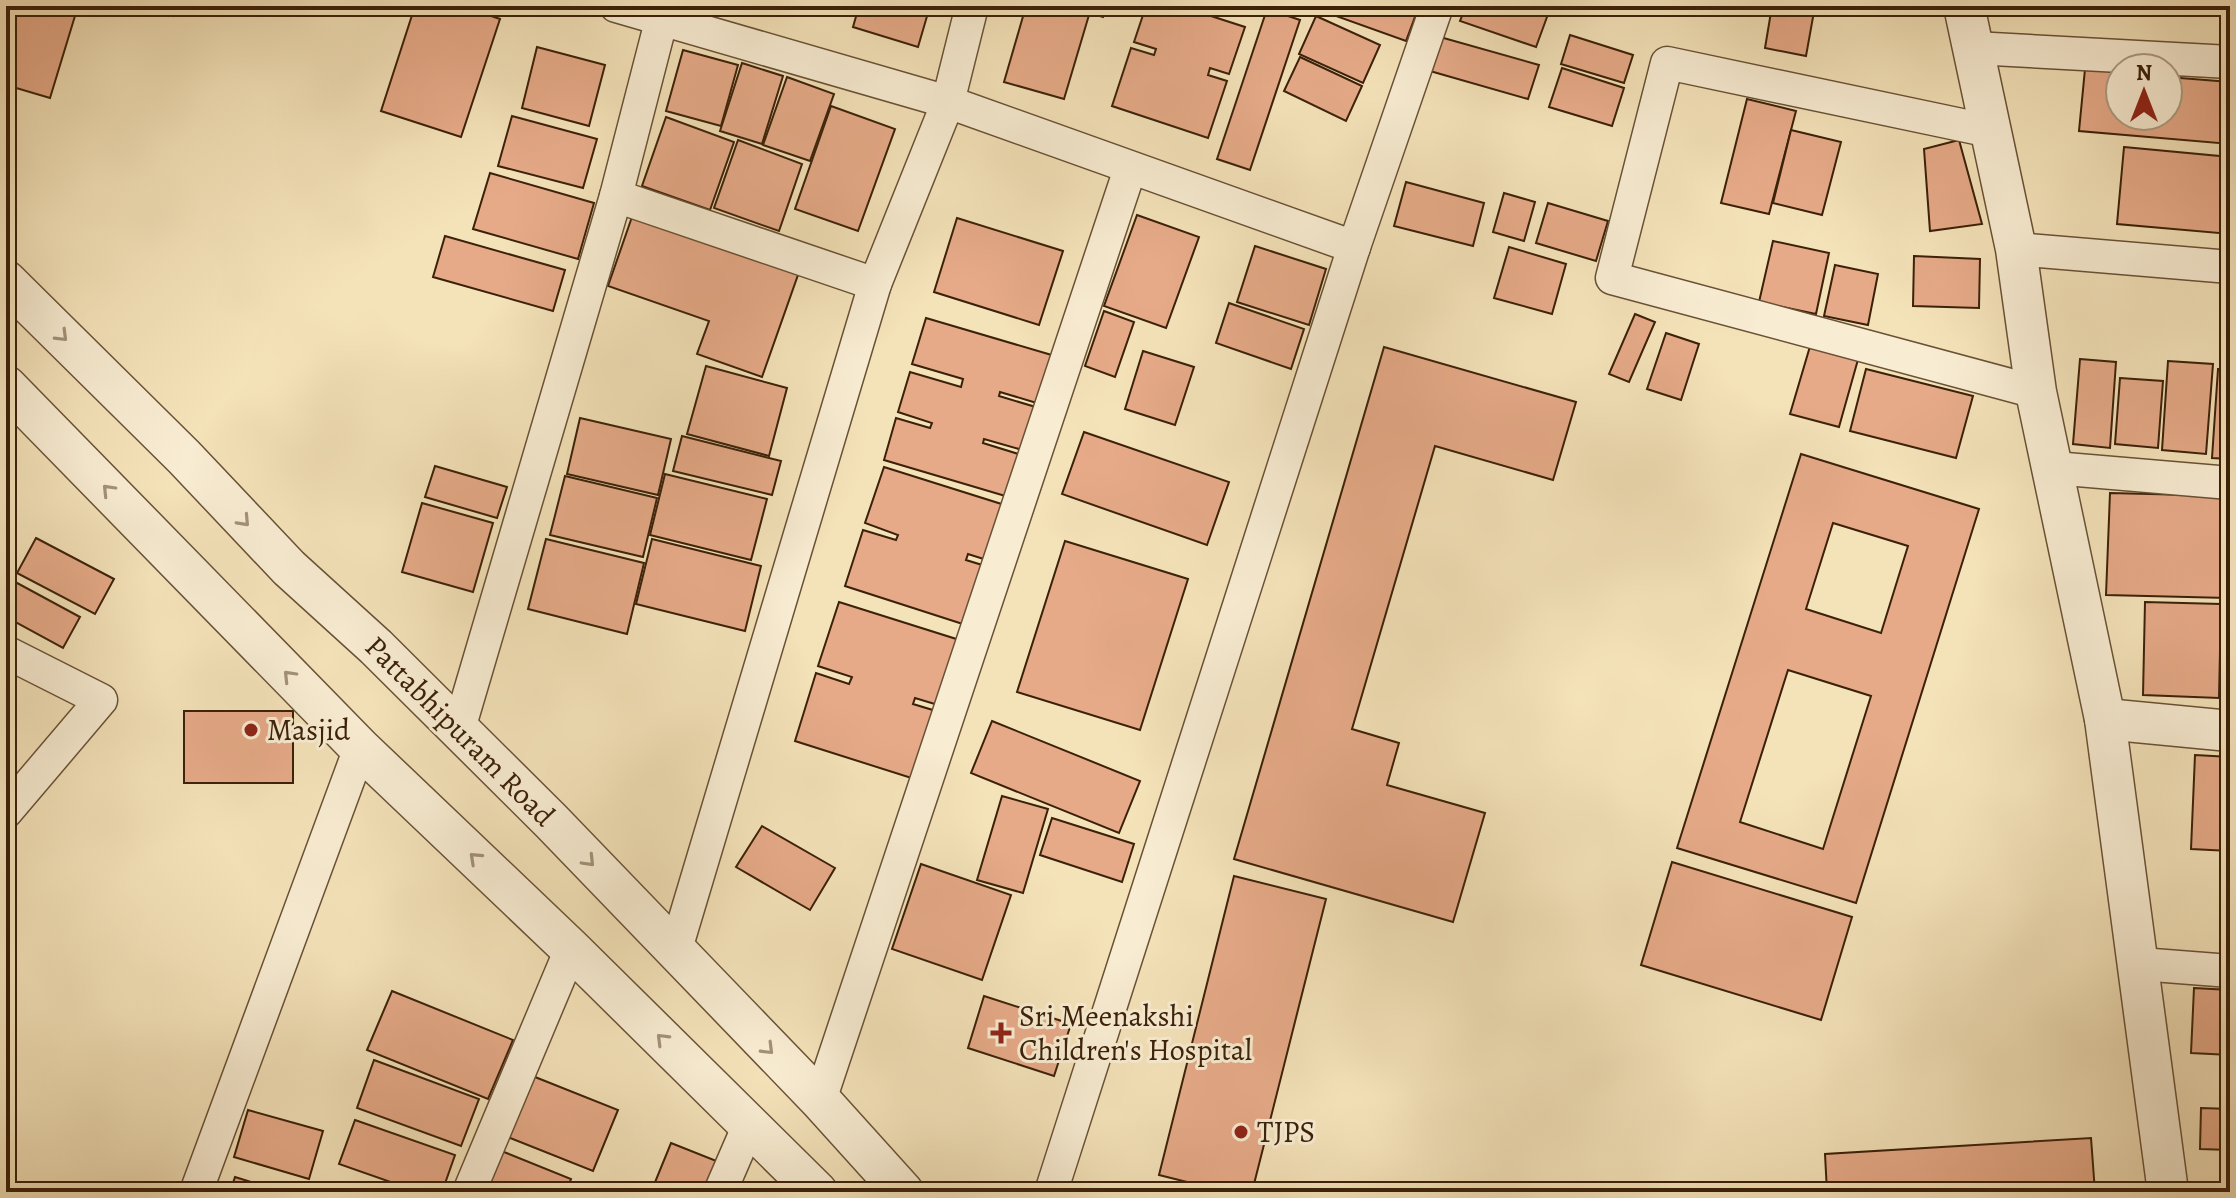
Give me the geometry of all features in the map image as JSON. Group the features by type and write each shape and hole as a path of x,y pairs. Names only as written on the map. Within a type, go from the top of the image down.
{"street":[{"path":"616,6 663,13 948,102 1354,247"},
{"path":"675,952 875,284 948,102 972,6"},
{"path":"1051,1192 1354,247 1437,6"},
{"path":"1964,6 2016,249 2036,392 2105,719 2168,1192"},
{"path":"458,732 616,196 663,13"},
{"path":"1974,48 2230,62"},
{"path":"1990,131 1667,63 1612,278 2036,392"},
{"path":"820,1100 1130,169"},
{"path":"616,196 875,284"},
{"path":"2016,249 2230,267"},
{"name":"Pattabhipuram Road","path":"6,281 184,457 289,568 376,647 458,732 551,821 820,1100 903,1192"},
{"path":"6,386 360,748 571,949 817,1192"},
{"path":"2054,468 2230,483"},
{"path":"6,652 101,700 6,812"},
{"path":"2105,719 2230,731"},
{"path":"196,1192 360,748"},
{"path":"469,1192 571,949"},
{"path":"2140,964 2230,971"},
{"path":"720,1192 749,1125"}],"building":[{"path":"6,6 78,6 50,98 6,85"},
{"path":"134,6 175,6 173,16"},
{"path":"415,6 462,6 500,19 461,137 381,111"},
{"path":"859,6 930,6 918,47 853,27"},
{"path":"1026,6 1058,6 1089,15 1064,99 1004,82"},
{"path":"1068,6 1107,6 1103,17"},
{"path":"1146,6 1180,6 1245,27 1229,74 1210,68 1208,75 1227,81 1208,138 1112,106 1131,48 1154,55 1156,49 1134,42"},
{"path":"1324,6 1419,6 1406,41 1322,11"},
{"path":"1466,6 1551,6 1536,47 1460,21"},
{"path":"1772,6 1815,6 1806,56 1765,48"},
{"path":"1267,9 1300,20 1250,170 1217,159"},
{"path":"1316,16 1380,45 1363,83 1299,54"},
{"path":"1433,35 1539,65 1528,99 1423,69"},
{"path":"1570,35 1633,55 1624,83 1561,64"},
{"path":"537,47 605,65 589,126 522,108"},
{"path":"683,50 738,65 721,126 666,111"},
{"path":"1300,57 1362,86 1346,121 1284,91"},
{"path":"742,63 783,76 762,144 720,131"},
{"path":"1562,68 1624,88 1612,126 1549,107"},
{"path":"2085,69 2104,71 2104,132 2184,132 2184,78 2230,82 2230,144 2079,131"},
{"path":"787,77 834,94 810,161 763,145"},
{"path":"1747,99 1796,111 1769,214 1721,203"},
{"path":"831,106 895,129 858,231 795,209"},
{"path":"512,116 597,139 583,188 498,166"},
{"path":"666,117 734,142 710,210 642,186"},
{"path":"1791,130 1841,142 1822,215 1773,203"},
{"path":"738,140 802,164 779,231 714,208"},
{"path":"1959,140 1982,224 1930,231 1924,149"},
{"path":"2124,147 2230,157 2230,234 2117,224"},
{"path":"490,173 594,203 578,259 473,229"},
{"path":"1406,182 1484,203 1473,246 1394,226"},
{"path":"1504,193 1535,202 1524,241 1493,232"},
{"path":"1548,203 1608,221 1596,261 1536,243"},
{"path":"633,214 799,272 762,377 697,354 709,321 608,286"},
{"path":"1137,215 1199,237 1166,328 1104,306"},
{"path":"957,218 1063,251 1039,325 934,292"},
{"path":"445,236 565,270 553,311 433,277"},
{"path":"1773,241 1829,253 1816,314 1759,302"},
{"path":"1255,246 1326,269 1309,325 1237,302"},
{"path":"1509,247 1566,264 1552,314 1494,298"},
{"path":"1914,256 1980,259 1979,308 1913,306"},
{"path":"1835,265 1878,274 1868,325 1824,316"},
{"path":"1229,303 1304,329 1291,369 1216,343"},
{"path":"1104,311 1134,322 1115,377 1085,366"},
{"path":"1635,314 1655,322 1629,382 1609,374"},
{"path":"926,318 1055,356 1040,404 1000,392 999,396 1039,408 1026,451 984,439 983,443 1025,456 1012,498 884,460 896,418 930,428 932,423 898,412 910,372 961,387 963,379 912,364"},
{"path":"1666,333 1699,344 1681,400 1647,389"},
{"path":"1811,343 1859,356 1839,427 1790,414"},
{"path":"1384,347 1576,402 1553,480 1435,446 1352,729 1399,743 1387,785 1485,813 1453,922 1234,859"},
{"path":"1143,351 1194,367 1175,425 1125,409"},
{"path":"2080,359 2116,362 2110,448 2073,444"},
{"path":"2168,361 2213,364 2206,454 2162,450"},
{"path":"706,366 787,388 769,456 687,434"},
{"path":"1866,369 1973,396 1956,458 1850,431"},
{"path":"2218,369 2230,370 2230,459 2212,458"},
{"path":"2120,378 2163,381 2158,448 2115,444"},
{"path":"580,418 671,439 658,495 567,474"},
{"path":"1084,432 1229,482 1207,545 1062,494"},
{"path":"682,436 781,461 772,495 673,471"},
{"path":"1801,454 1979,509 1856,903 1677,848","holes":["1833,523 1908,546 1881,633 1806,609","1788,670 1871,696 1823,849 1740,822"]},
{"path":"435,466 507,487 497,518 425,497"},
{"path":"884,467 1011,507 993,562 968,554 966,560 992,568 972,627 845,586 863,530 896,540 898,535 865,523"},
{"path":"665,474 767,499 751,560 650,535"},
{"path":"565,476 657,498 643,557 550,535"},
{"path":"2110,493 2230,496 2228,598 2106,595"},
{"path":"422,503 493,523 473,592 402,572"},
{"path":"36,538 114,579 95,614 17,573"},
{"path":"546,539 644,563 627,634 528,609"},
{"path":"652,539 761,566 745,631 636,604"},
{"path":"1065,541 1188,579 1140,730 1017,692"},
{"path":"6,577 80,617 63,648 6,617"},
{"path":"839,602 969,643 948,708 915,698 913,704 946,714 924,782 795,741 816,673 849,684 852,677 818,666"},
{"path":"2145,602 2221,604 2219,698 2143,695"},
{"path":"184,711 293,711 293,783 184,783"},
{"path":"992,721 1140,781 1119,833 971,773"},
{"path":"2195,755 2230,757 2230,851 2191,849"},
{"path":"1002,796 1048,809 1023,893 977,880"},
{"path":"1052,818 1134,844 1122,882 1040,855"},
{"path":"762,826 835,868 810,910 736,867"},
{"path":"1672,862 1852,917 1821,1020 1641,965"},
{"path":"921,864 1011,895 982,980 892,949"},
{"path":"1234,876 1326,899 1252,1192 1227,1192 1159,1175"},
{"path":"2194,988 2230,990 2230,1055 2191,1053"},
{"path":"392,991 513,1040 488,1099 367,1050"},
{"path":"984,996 1071,1024 1054,1076 968,1048"},
{"path":"374,1060 479,1099 461,1146 357,1108"},
{"path":"530,1075 618,1110 593,1171 505,1136"},
{"path":"2201,1108 2230,1109 2230,1150 2200,1149"},
{"path":"248,1110 323,1131 309,1179 234,1157"},
{"path":"355,1120 455,1155 442,1192 419,1192 339,1164"},
{"path":"2091,1138 2095,1192 1827,1192 1825,1154"},
{"path":"671,1143 724,1164 712,1192 651,1192"},
{"path":"494,1148 571,1179 566,1192 476,1192"},
{"path":"235,1177 284,1192 230,1192"}],"place":[{"name":"Masjid","path":"251,730"},
{"name":"Sri Meenakshi Children's Hospital","path":"1001,1033"},
{"name":"TJPS","path":"1241,1132"}]}
